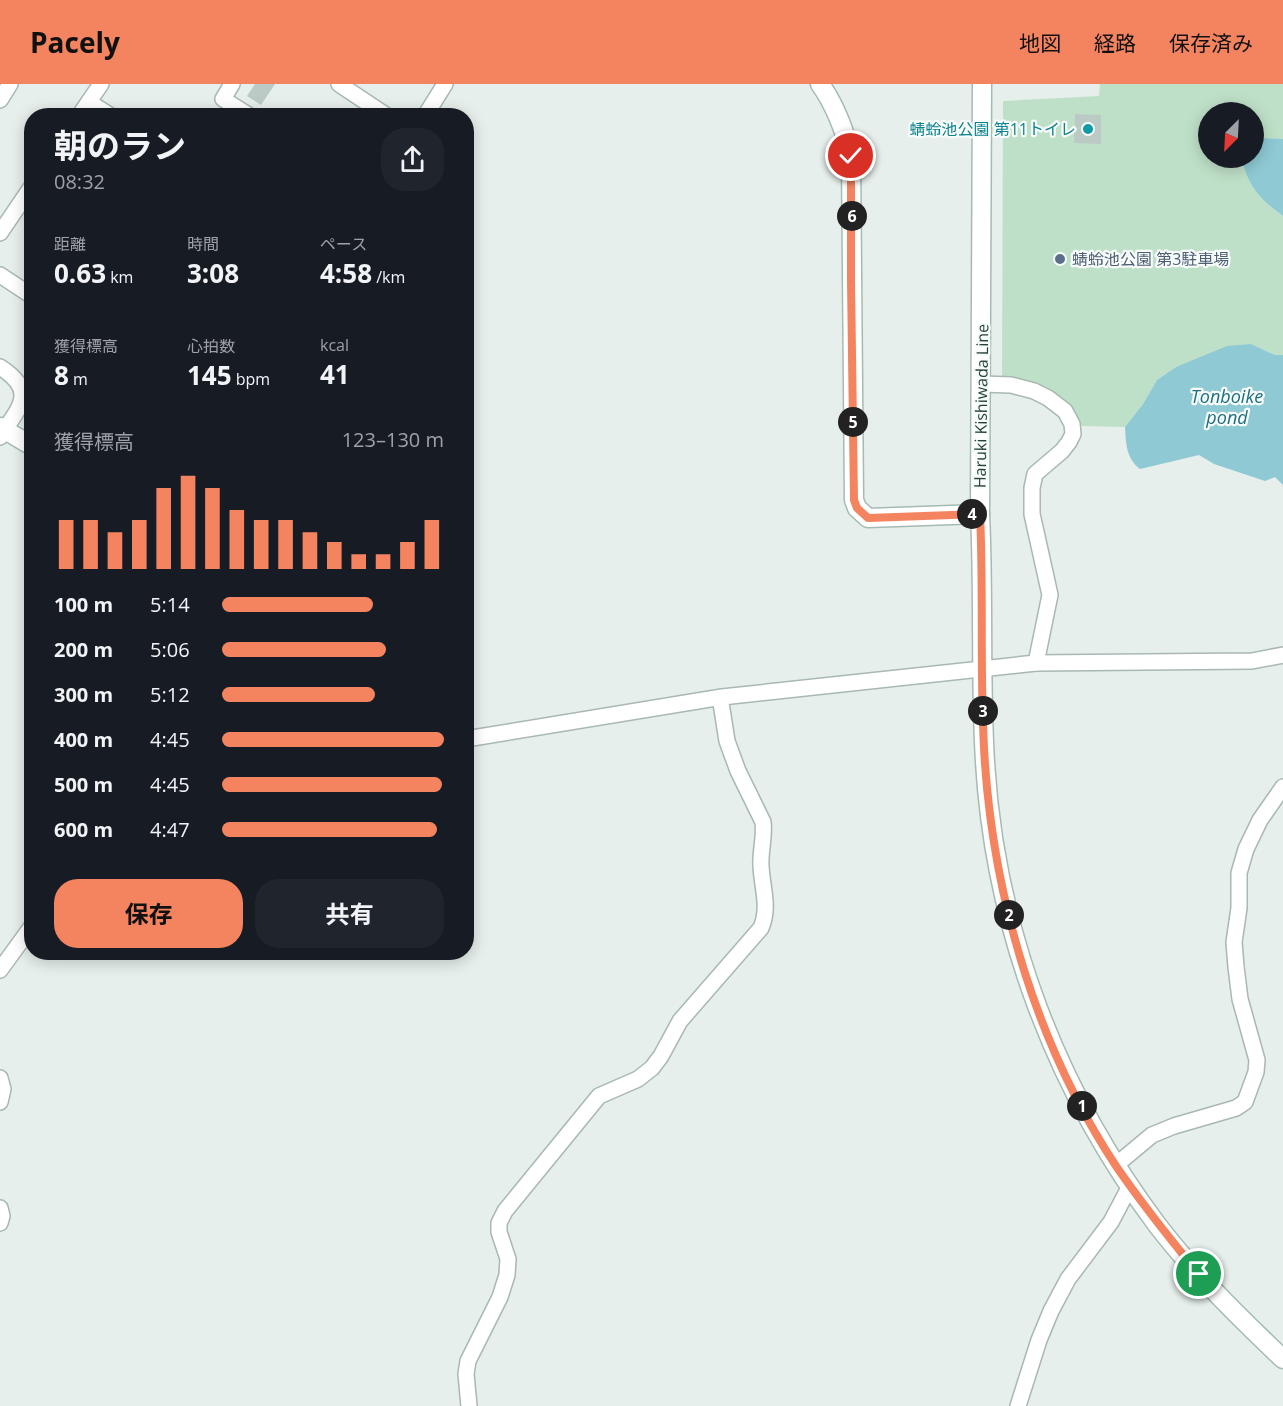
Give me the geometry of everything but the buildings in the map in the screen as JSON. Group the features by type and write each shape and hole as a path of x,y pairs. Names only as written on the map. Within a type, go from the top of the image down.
{"main road":[{"path":"820,84 826,92 846,137 851,156 854,500 857,508 868,518 980,514"},
{"name":"Haruki Kishiwada Line","path":"982,84 980,514 982,668 985,762 1000,876 1015,939 1032,994 1059,1064 1089,1120 1116,1165 1158,1226 1199,1274 1283,1359"},
{"path":"1,432 24,442"}],"street":[{"path":"0,100 10,84"},
{"path":"85,108 101,84"},
{"path":"232,84 223,99 237,108"},
{"path":"339,84 375,108"},
{"path":"430,108 445,84"},
{"path":"89,102 98,108"},
{"path":"0,233 24,198"},
{"path":"0,275 24,291"},
{"path":"0,367 15,376 22,392 20,409 1,432"},
{"path":"982,384 1011,385 1034,391 1065,411 1072,424 1073,434 1069,442 1035,474 1032,488 1032,514 1050,595 1036,663"},
{"path":"474,738 722,697 982,668 1036,663 1252,661 1283,655"},
{"path":"469,1406 466,1374 468,1361 500,1297 507,1275 508,1259 499,1232 499,1223 505,1211 599,1096 638,1080 652,1068 680,1021 761,928 765,919 766,904 760,865 763,822 726,741 721,703"},
{"path":"1116,1165 1152,1135 1174,1126 1236,1108 1245,1102 1256,1072 1257,1060 1240,999 1236,967 1234,942 1239,908 1239,873 1246,849 1260,820 1283,787"},
{"path":"0,970 24,937"},
{"path":"0,1078 3,1089 0,1102"},
{"path":"1018,1406 1039,1340 1051,1311 1068,1279 1111,1222 1130,1186"},
{"path":"0,1208 0,1223"}],"green space":[{"path":"1100,84 1283,84 1283,139 1264,138 1264,102 1198,102 1198,168 1244,168 1257,191 1283,216 1283,355 1275,355 1251,344 1176,367 1157,380 1143,404 1125,427 1082,426 1066,405 1002,379 1003,101 1099,96"}],"water":[{"path":"1264,138 1283,139 1283,216 1256,192 1244,168 1264,168"},
{"name":"Tonboike pond","path":"1251,344 1275,355 1283,355 1283,485 1275,477 1265,481 1214,464 1199,455 1140,469 1135,465 1126,445 1125,427 1143,404 1157,380 1176,367 1227,346"}],"place":[{"name":"蜻蛉池公園 第11トイレ","path":"1088,129"},
{"name":"蜻蛉池公園 第3駐車場","path":"1060,259"}],"route":[{"path":"851,156 854,500 857,508 868,518 980,514 985,762 1000,876 1015,939 1032,994 1059,1064 1089,1120 1116,1165 1158,1226 1199,1274"}]}
